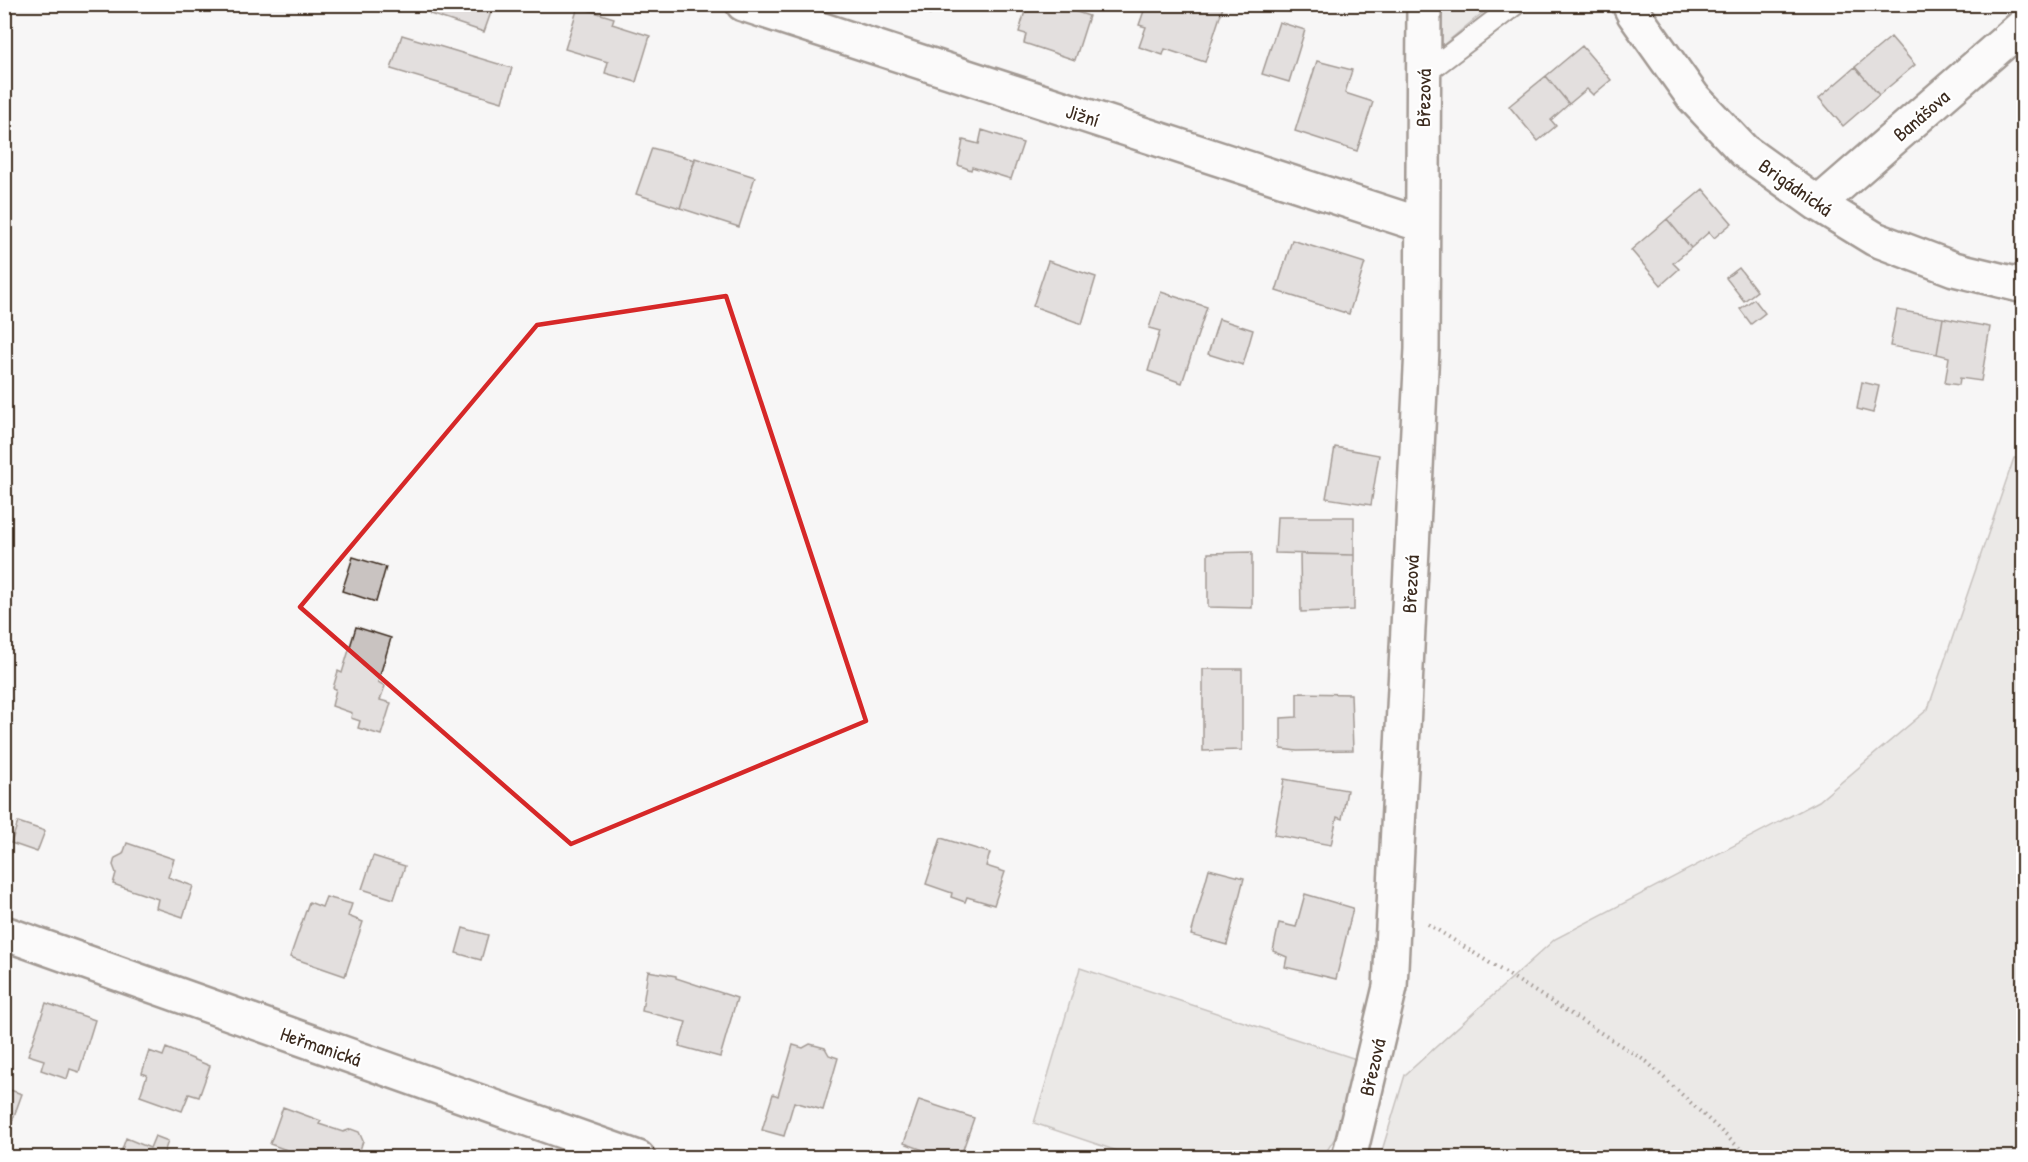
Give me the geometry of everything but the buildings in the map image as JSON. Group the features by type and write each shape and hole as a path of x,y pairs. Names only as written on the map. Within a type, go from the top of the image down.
{"street":[{"name":"Jižní","path":"743,4 1422,225"},
{"name":"Březová","path":"1349,1158 1390,987 1422,349 1424,4"},
{"name":"Brigádnická","path":"1629,4 1693,97 1708,113 1744,151 1818,204 1875,239 1954,269 2024,286"},
{"name":"Banášova","path":"1818,204 2024,25"},
{"name":"Heřmanická","path":"4,933 638,1158"}],"lane":[{"path":"1423,75 1516,4"}],"path":[{"path":"1395,903 1647,1062 1750,1158"}],"highlighted area":[{"path":"726,296 866,721 571,844 300,607 537,325"}],"shaded area":[{"path":"1442,4 1492,5 1442,46"},
{"path":"2014,458 2024,458 2023,1157 1380,1157 1405,1075 1555,939 1819,801 1928,709"},
{"path":"1080,968 1356,1059 1340,1130 1323,1157 1135,1157 1034,1123"}]}
